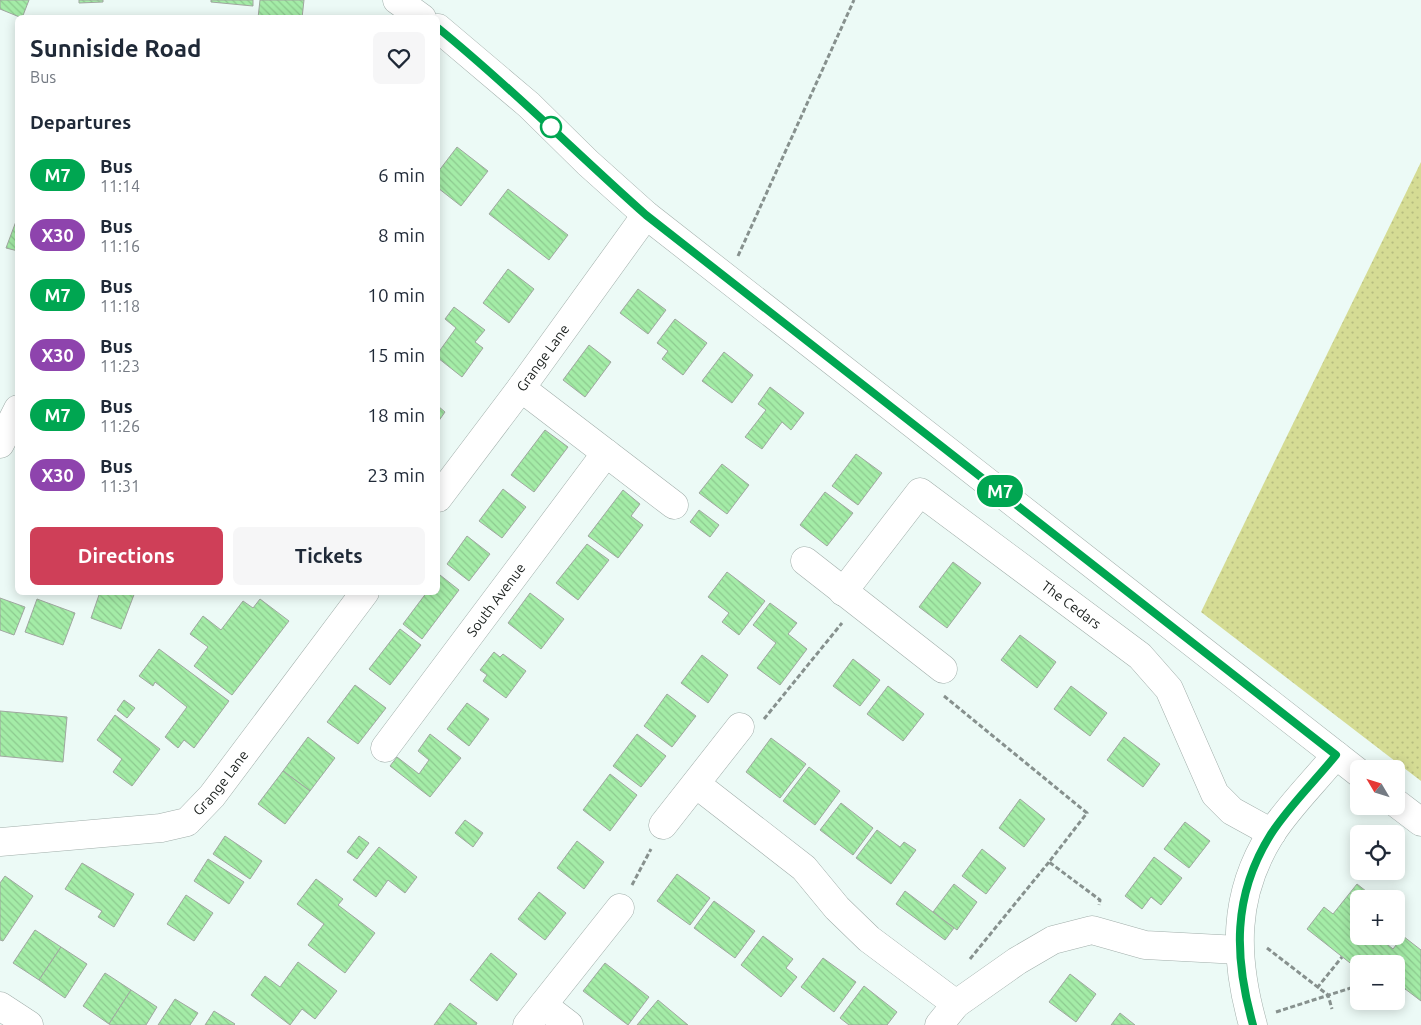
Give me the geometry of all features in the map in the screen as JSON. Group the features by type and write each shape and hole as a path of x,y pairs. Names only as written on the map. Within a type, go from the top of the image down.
{"street":[{"path":"440,30 529,105 588,163 646,215 1350,766"},
{"name":"Grange Lane","path":"440,495 521,388 646,215"},
{"path":"521,388 674,504"},
{"path":"5,448 15,418"},
{"name":"South Avenue","path":"385,748 606,453"},
{"name":"The Cedars","path":"850,597 920,492 1140,656 1170,689 1215,794 1232,811 1272,833"},
{"path":"804,561 943,669"},
{"name":"Grange Lane","path":"0,842 161,828 187,822 212,796 363,595"},
{"path":"663,825 740,727"},
{"path":"1252,1023 1244,993 1239,938 1246,890 1256,863 1272,833 1336,755"},
{"path":"696,784 804,868 837,908 869,939 956,1004"},
{"path":"1405,810 1421,822"},
{"path":"570,1025 535,1015 620,908"},
{"path":"939,1025 956,1004 1017,961 1053,940 1092,930 1144,945 1239,938"},
{"path":"0,1006 29,1025"}],"path":[{"path":"728,279 854,0"},
{"path":"740,727 757,728 850,597"},
{"path":"943,669 930,684 1087,813 967,963"},
{"path":"620,908 663,825"},
{"path":"1049,862 1100,900 1092,930"},
{"path":"1239,938 1328,996 1332,1009"},
{"path":"1317,988 1342,956"},
{"path":"1252,1023 1350,988"}],"green space":[{"path":"1421,162 1421,781 1405,769 1405,760 1394,760 1201,612"}],"building":[{"path":"0,0 29,0 23,15 15,15 0,9"},
{"path":"79,0 103,0 103,2 79,3"},
{"path":"211,0 253,0 253,6 211,2"},
{"path":"260,0 304,0 302,15 258,15"},
{"path":"457,147 488,171 461,206 440,190 440,169"},
{"path":"508,189 568,235 549,260 489,214"},
{"path":"15,224 15,250 6,248"},
{"path":"508,269 534,289 509,323 483,303"},
{"path":"638,289 666,310 648,334 620,313"},
{"path":"454,307 485,330 475,342 483,348 462,377 440,360 440,350 456,328 445,319"},
{"path":"675,319 707,343 683,375 662,359 668,351 657,343"},
{"path":"589,345 611,362 585,397 563,380"},
{"path":"724,352 753,375 732,403 702,381"},
{"path":"770,387 804,413 791,430 782,422 762,449 745,437 766,410 758,404"},
{"path":"440,408 445,412 440,419"},
{"path":"545,430 568,447 534,492 511,475"},
{"path":"856,454 882,473 858,505 832,486"},
{"path":"722,464 749,485 727,514 699,493"},
{"path":"503,489 526,507 502,538 479,521"},
{"path":"623,490 640,504 631,516 643,525 618,558 588,536"},
{"path":"825,492 853,513 827,546 800,525"},
{"path":"699,510 719,525 710,537 690,522"},
{"path":"467,536 490,554 469,581 447,564"},
{"path":"587,544 609,560 578,600 556,583"},
{"path":"953,562 981,583 947,628 919,607"},
{"path":"727,572 765,601 739,635 722,622 729,613 708,597"},
{"path":"440,575 459,590 422,639 403,624 425,595 440,595"},
{"path":"530,593 564,619 541,649 508,623"},
{"path":"99,595 134,595 121,629 91,618"},
{"path":"0,598 25,607 14,635 0,630"},
{"path":"37,599 75,613 63,645 25,632"},
{"path":"260,599 289,621 232,695 194,666 208,647 190,634 203,616 221,630 243,601 253,608"},
{"path":"770,603 797,623 788,634 807,649 780,685 757,668 776,643 753,625"},
{"path":"400,629 421,645 390,685 369,669"},
{"path":"1020,635 1056,662 1037,688 1001,660"},
{"path":"159,649 229,701 194,748 184,740 178,748 165,737 187,707 155,682 153,686 139,676"},
{"path":"494,652 500,657 503,654 526,671 506,698 483,681 487,675 480,670"},
{"path":"702,655 728,675 708,703 681,683"},
{"path":"853,659 880,680 860,706 833,686"},
{"path":"355,685 386,708 358,744 327,722"},
{"path":"888,686 924,714 903,741 867,714"},
{"path":"1071,686 1107,713 1090,736 1054,709"},
{"path":"667,694 696,716 672,747 644,726"},
{"path":"124,700 135,708 127,718 117,710"},
{"path":"467,703 489,719 469,746 447,729"},
{"path":"0,711 67,717 63,762 0,756"},
{"path":"115,715 160,749 132,786 113,772 122,759 97,740"},
{"path":"430,734 461,758 430,797 390,766 397,757 419,774 429,760 418,751"},
{"path":"637,734 666,756 641,787 613,766"},
{"path":"308,737 335,758 310,791 283,771"},
{"path":"1124,737 1160,764 1143,787 1107,760"},
{"path":"771,738 806,764 780,798 746,772"},
{"path":"809,767 840,791 815,825 783,801"},
{"path":"283,771 310,791 285,824 258,804"},
{"path":"610,774 637,795 610,831 583,810"},
{"path":"1020,799 1045,819 1024,847 999,828"},
{"path":"841,803 873,828 853,855 820,830"},
{"path":"465,820 483,833 473,847 455,833"},
{"path":"1185,822 1210,841 1189,868 1164,849"},
{"path":"877,830 900,847 904,842 916,850 891,884 856,858"},
{"path":"225,836 262,861 250,879 213,854"},
{"path":"359,836 369,843 357,859 347,852"},
{"path":"577,841 604,862 584,889 557,868"},
{"path":"379,847 417,877 405,893 388,880 376,897 353,880"},
{"path":"982,849 1006,868 986,894 962,876"},
{"path":"1154,857 1182,878 1161,905 1151,897 1142,909 1125,896"},
{"path":"208,859 244,882 229,904 194,881"},
{"path":"82,863 134,894 114,927 98,917 102,911 65,889"},
{"path":"677,874 710,898 690,925 657,901"},
{"path":"5,876 33,896 3,941 0,940 0,883"},
{"path":"316,879 343,899 338,905 375,933 345,973 308,945 324,924 297,904"},
{"path":"954,884 977,902 957,930 933,912"},
{"path":"1357,884 1365,890 1352,890"},
{"path":"905,891 954,928 945,940 896,904"},
{"path":"539,892 566,913 545,940 518,919"},
{"path":"1350,893 1350,945 1388,945 1393,949 1396,945 1405,945 1405,938 1421,950 1421,1001 1405,989 1405,955 1350,955 1350,963 1307,929 1324,907 1333,914"},
{"path":"186,895 213,913 194,941 167,924"},
{"path":"714,901 755,931 735,958 694,928"},
{"path":"35,930 61,947 39,980 13,963"},
{"path":"763,936 793,959 786,968 797,977 781,997 741,965"},
{"path":"61,947 87,964 65,998 39,980"},
{"path":"491,953 517,974 497,1001 470,980"},
{"path":"823,958 856,982 834,1012 801,987"},
{"path":"298,962 337,991 315,1019 302,1009 290,1025 251,995 265,976 280,987"},
{"path":"605,963 649,997 628,1025 583,991"},
{"path":"105,973 131,990 109,1024 83,1006"},
{"path":"1070,974 1096,994 1076,1022 1049,1002"},
{"path":"864,986 897,1012 887,1025 849,1025 840,1018"},
{"path":"131,990 157,1007 146,1025 109,1024"},
{"path":"175,999 198,1013 190,1025 158,1025"},
{"path":"658,1000 688,1025 637,1025"},
{"path":"450,1003 477,1023 476,1025 434,1025"},
{"path":"214,1011 235,1024 205,1025"},
{"path":"1120,1013 1135,1025 1111,1025"}],"bus line":[{"name":"M7","path":"440,30 529,105 588,163 646,215 1336,755 1272,833 1256,863 1246,890 1239,926 1239,950 1244,993 1253,1025"}]}
